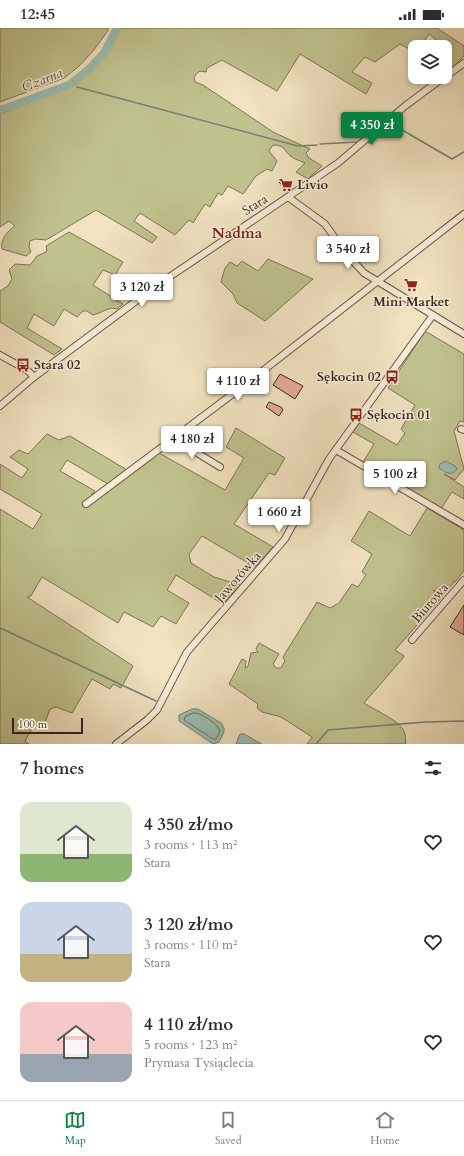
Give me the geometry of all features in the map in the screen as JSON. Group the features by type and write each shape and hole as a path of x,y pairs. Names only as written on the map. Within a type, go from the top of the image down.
{"street":[{"name":"Stara","path":"452,72 464,63"},
{"name":"Stara","path":"0,406 34,377 159,284 241,227 338,163 405,106 435,84"},
{"path":"288,197 325,224 351,260 364,272 377,282 464,334"},
{"path":"86,504 242,387 464,214"},
{"name":"Jaworówka","path":"116,744 157,710 187,652 285,539 323,469 433,315"},
{"path":"0,355 27,370 34,377"},
{"path":"173,438 220,467"},
{"path":"336,450 464,525"},
{"name":"Biurowa","path":"412,640 464,580"}],"green space":[{"path":"0,28 108,28 107,32 93,51 78,67 64,78 0,102"},
{"path":"121,28 437,28 464,46 464,56 452,68 452,40 437,40 429,34 425,40 408,40 408,48 400,44 375,62 365,57 352,72 372,83 366,94 300,54 277,91 222,60 207,68 206,72 200,71 196,74 194,78 195,82 203,85 273,132 310,149 306,153 309,158 322,166 308,179 296,172 305,163 289,155 282,147 273,145 269,151 277,161 272,171 267,169 256,176 243,194 228,186 222,195 218,193 210,207 205,204 193,223 189,220 175,235 140,213 134,221 157,237 152,243 96,210 46,240 35,239 30,241 29,247 31,252 26,256 2,249 3,239 15,226 9,221 0,227 0,114 76,84 98,63 112,45"},
{"path":"69,232 123,262 115,275 103,270 93,285 123,304 117,309 108,309 93,315 87,311 83,311 77,317 64,309 54,326 34,314 27,328 62,349 54,355 0,322 0,291 8,286 12,279 9,270 15,264 30,265 37,256 46,252 46,246"},
{"path":"268,259 313,279 265,321 237,303 233,294 221,282 225,268 230,262 237,266 242,261 258,271"},
{"path":"425,331 464,354 464,422 460,421 454,431 464,469 455,480 444,474 464,487 464,499 452,492 441,509 363,462 374,444 353,432 359,423 397,445 405,433 401,429 415,405 388,388"},
{"path":"236,428 285,458 275,475 269,473 234,524 273,547 255,567 202,536 189,554 191,563 214,577 240,585 223,604 176,575 167,590 189,603 176,624 161,616 153,627 124,612 118,623 42,577 31,596 27,597 133,666 121,688 113,684 110,689 92,679 72,713 56,707 50,709 43,728 35,724 25,741 29,744 0,744 0,509 33,529 42,514 0,489 0,464 22,478 28,469 10,457 19,450 28,454 47,434 59,440 70,436 132,473 159,453 225,490 244,458 226,447","holes":["67,460 113,487 97,499 91,495 95,491 60,471"]},
{"path":"427,508 464,530 464,571 455,582 453,581 454,582 443,595 433,590 443,596 395,650 404,656 403,658 364,703 392,719 402,727 405,733 406,744 307,744 312,737 281,717 262,712 257,708 258,704 229,684 242,659 246,661 245,668 248,666 251,653 258,652 256,649 259,643 279,654 273,664 276,668 281,668 285,661 283,657 317,602 330,608 339,603 352,584 358,587 366,575 362,572 372,554 351,541 369,511 410,536"}],"water":[{"path":"446,461 455,466 457,469 452,473 448,473 439,468 440,464"},
{"path":"192,709 198,709 221,723 224,728 224,732 219,742 213,744 179,721 179,715"},
{"path":"240,734 244,734 262,744 236,744"}],"building":[{"name":"Livio","path":"281,178 292,187 288,192 279,182"},
{"path":"280,374 303,386 295,399 273,385"},
{"path":"269,402 281,407 283,410 279,416 266,407"},
{"path":"464,605 464,635 450,627"}],"waterway":[{"name":"Czarna","path":"0,110 69,85 89,69 104,53 117,28"},
{"name":"Czarna","path":"69,85 73,86"},
{"path":"77,87 298,146 317,145"},
{"path":"369,143 371,143 390,124 392,124 452,159 464,152"},
{"path":"320,144 357,142"},
{"path":"0,628 156,701"},
{"path":"316,744 328,730 425,722 464,721"}],"place":[{"name":"Livio","path":"286,185"},
{"name":"Mini Market","path":"411,285"},
{"name":"Stara 02","path":"23,365"},
{"name":"Sękocin 02","path":"392,377"},
{"name":"Sękocin 01","path":"356,415"}],"district":[{"name":"Nadma","path":"237,233"}]}
